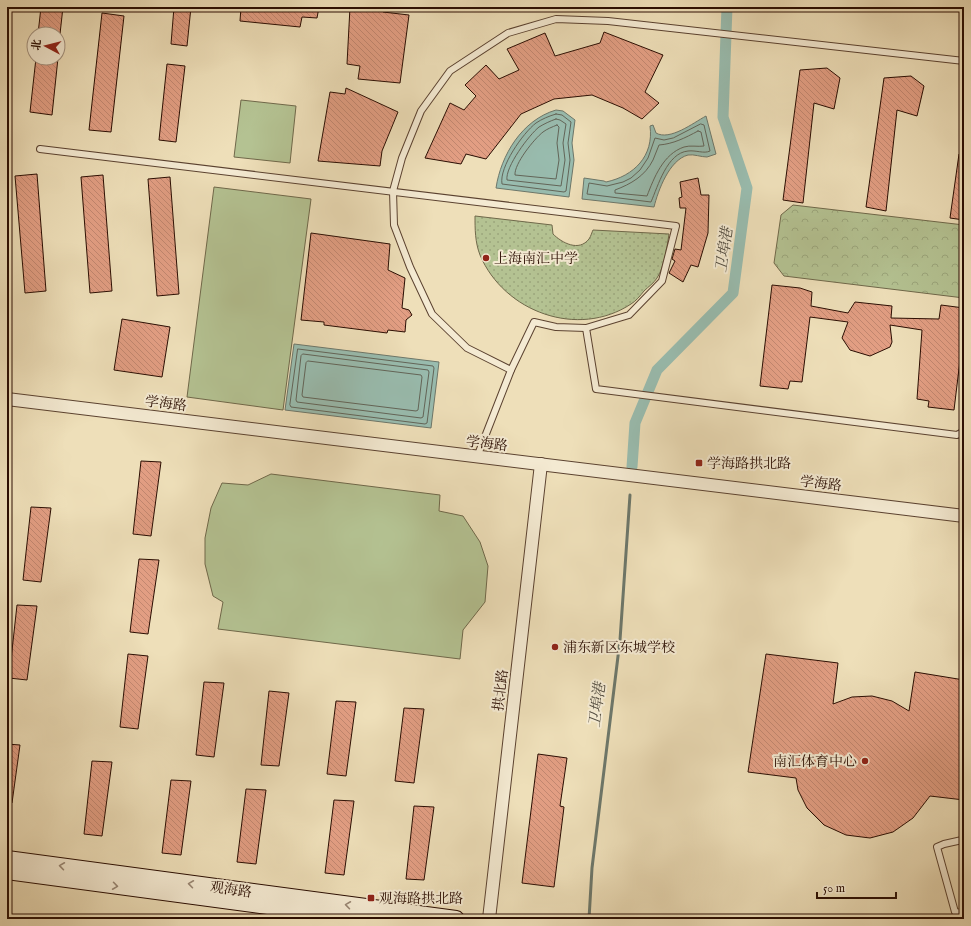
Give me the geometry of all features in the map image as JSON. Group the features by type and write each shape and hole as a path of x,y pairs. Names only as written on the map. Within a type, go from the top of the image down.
{"main road":[{"name":"观海路","path":"7,859 456,919"},
{"name":"观海路","path":"7,871 364,919"}],"street":[{"name":"学海路","path":"7,399 964,516"},
{"name":"拱北路","path":"489,919 541,464"}],"lane":[{"path":"511,370 467,348 432,314 410,267 394,225 392,192 402,158 421,111 450,70 508,33 556,19 608,21 964,61"},
{"path":"40,149 676,226 662,282 629,315 586,328 556,328 534,322 511,370 477,457"},
{"path":"586,328 596,389 957,435 964,431"},
{"path":"964,841 962,840 937,847 955,912 963,916 964,905"}],"green space":[{"path":"241,100 296,106 290,163 234,157"},
{"path":"214,187 311,199 283,410 187,397"},
{"path":"793,205 964,225 964,298 784,276 774,263 781,215"},
{"path":"475,216 552,225 553,234 566,243 576,246 585,243 589,239 593,230 669,234 662,269 654,282 635,301 610,314 588,319 566,319 545,314 524,305 506,292 491,275 480,255 477,245"},
{"path":"271,474 440,495 439,511 463,516 480,542 488,566 485,602 463,630 460,659 218,629 223,602 213,596 205,564 205,538 211,508 222,483 248,485"}],"water":[{"path":"556,110 563,111 575,120 572,143 574,160 569,197 496,188 503,163 515,140 523,130 533,122"},
{"path":"706,116 716,154 707,157 688,155 675,163 665,177 654,207 582,199 584,178 606,182 625,175 640,163 649,147 650,126 653,125 656,133 668,135 681,130"},
{"path":"294,344 439,362 431,428 285,410"}],"building":[{"path":"41,7 63,7 61,26 39,26"},
{"path":"174,7 191,7 187,46 171,44"},
{"path":"241,7 319,7 317,18 302,17 300,27 240,21"},
{"path":"350,7 383,7 383,12 409,15 400,83 358,79 360,66 347,64"},
{"path":"102,13 124,16 111,132 89,130"},
{"path":"604,32 663,55 645,92 659,103 642,119 623,108 592,95 554,99 521,114 486,159 466,154 461,164 425,158 450,103 464,110 476,96 465,85 486,65 499,79 519,70 507,49 545,33 555,56 600,43"},
{"path":"167,64 185,66 176,142 159,140"},
{"path":"35,66 57,66 52,115 30,112"},
{"path":"827,68 840,78 834,109 814,103 803,203 783,200 800,70"},
{"path":"911,76 924,86 917,116 897,110 886,211 866,207 884,78"},
{"path":"346,88 398,112 382,151 380,166 318,161 330,92 345,94"},
{"path":"959,154 964,154 964,220 950,218"},
{"path":"37,174 46,291 25,293 15,176"},
{"path":"103,175 112,291 90,293 81,177"},
{"path":"170,177 179,294 157,296 148,179"},
{"path":"698,178 701,195 709,195 708,233 698,267 691,265 683,282 669,273 675,261 672,259 675,249 681,250 686,208 680,208 679,198 682,197 680,182"},
{"path":"311,233 390,244 388,270 405,278 402,308 409,310 412,315 406,320 405,332 388,330 387,333 324,325 324,322 301,320"},
{"path":"772,285 800,288 812,292 811,306 848,313 855,302 892,306 891,318 939,319 941,305 964,308 964,327 954,410 928,407 929,401 917,399 922,330 890,325 892,342 890,347 870,356 850,350 842,338 848,322 810,317 802,382 790,381 788,389 760,386"},
{"path":"122,319 170,327 162,377 114,370"},
{"path":"141,461 161,462 151,536 133,534"},
{"path":"31,507 51,508 41,582 23,580"},
{"path":"139,559 159,560 148,634 130,632"},
{"path":"17,605 37,606 27,680 9,678"},
{"path":"128,654 148,656 138,729 120,727"},
{"path":"766,654 838,663 833,704 852,697 872,696 892,701 909,711 915,672 964,680 964,800 930,796 913,818 893,832 870,838 846,835 824,825 807,808 798,790 796,778 748,772"},
{"path":"204,682 224,683 214,757 196,755"},
{"path":"269,691 289,693 279,766 261,765"},
{"path":"336,701 356,702 346,776 327,774"},
{"path":"404,708 424,709 414,783 395,781"},
{"path":"7,744 20,745 12,803 7,803"},
{"path":"538,754 567,758 560,806 564,807 554,887 522,883"},
{"path":"92,761 112,762 102,836 84,834"},
{"path":"171,780 191,781 181,855 162,853"},
{"path":"246,789 266,790 256,864 237,862"},
{"path":"334,800 354,801 344,875 325,873"},
{"path":"414,806 434,807 424,880 406,879"}],"waterway":[{"name":"卫埠港","path":"632,467 635,423 657,370 733,293 747,188 723,117 727,7"},
{"name":"卫埠港","path":"589,919 592,868 620,640 630,495"}],"place":[{"name":"上海南汇中学","path":"486,258"},
{"name":"学海路拱北路","path":"699,463"},
{"name":"浦东新区东城学校","path":"555,647"},
{"name":"南汇体育中心","path":"865,761"},
{"name":"观海路拱北路","path":"371,898"}]}
